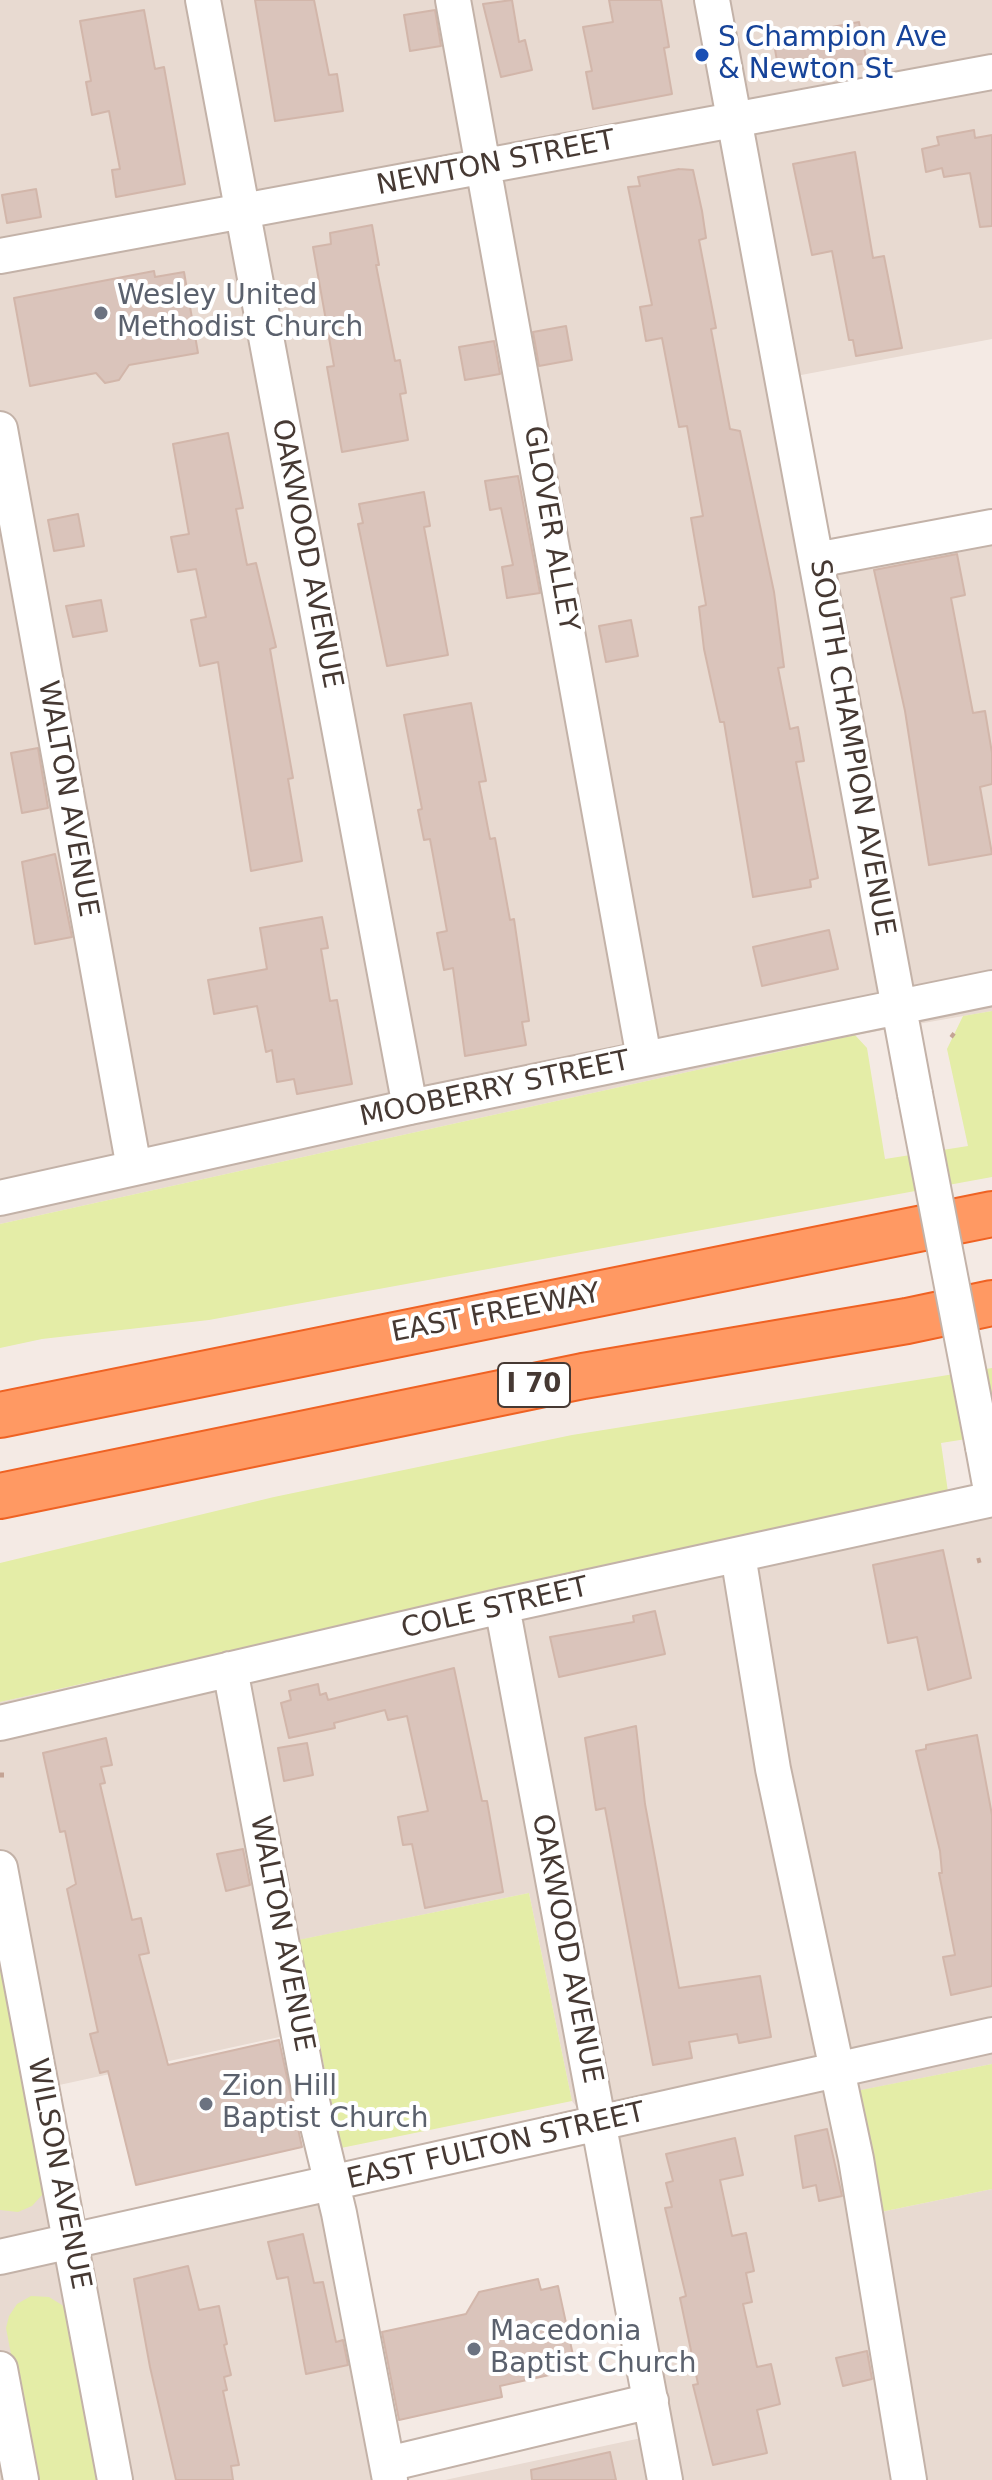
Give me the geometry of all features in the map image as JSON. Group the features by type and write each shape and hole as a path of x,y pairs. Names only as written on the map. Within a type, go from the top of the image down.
{"highway":[{"name":"EAST FREEWAY","path":"0,1415 992,1214"},
{"name":"I 70","path":"0,1496 583,1376 907,1321 992,1303"}],"street":[{"name":"OAKWOOD AVENUE","path":"203,0 410,1107"},
{"name":"GLOVER ALLEY","path":"453,0 644,1058"},
{"name":"SOUTH CHAMPION AVENUE","path":"712,0 992,1498"},
{"name":"NEWTON STREET","path":"0,256 992,72"},
{"name":"WALTON AVENUE","path":"0,429 134,1168"},
{"path":"816,560 992,527"},
{"name":"MOOBERRY STREET","path":"0,1198 410,1107 992,988"},
{"name":"COLE STREET","path":"0,1723 502,1606 992,1498"},
{"path":"738,1555 776,1785 838,2070 909,2480"},
{"name":"OAKWOOD AVENUE","path":"502,1606 665,2480"},
{"name":"WALTON AVENUE","path":"230,1669 389,2472"},
{"name":"WILSON AVENUE","path":"0,1868 115,2480"},
{"name":"EAST FULTON STREET","path":"0,2257 992,2035"},
{"path":"0,2369 21,2480"},
{"path":"389,2472 651,2401"}],"path":[{"path":"0,1775 8,1775"}],"shaded area":[{"path":"0,0 992,0 992,339 780,379 814,561 992,527 992,1011 855,1035 0,1224"},
{"path":"992,1485 992,2064 852,2092 876,2213 992,2189 992,2480 445,2480 660,2434 599,2136 572,2101 529,1893 299,1940 316,2029 41,2089 68,2245 327,2186 386,2480 0,2480 0,1702"}],"green space":[{"path":"992,1011 992,1177 209,1320 42,1339 0,1348 0,1224 855,1035 867,1048 885,1159 968,1146 947,1049 963,1016"},
{"path":"992,1368 992,1435 941,1443 948,1492 0,1702 0,1563 274,1497 572,1435"},
{"path":"529,1893 572,2101 341,2148 298,1940"},
{"path":"0,1933 45,2182 42,2195 32,2206 18,2212 0,2210"},
{"path":"992,2064 992,2189 876,2213 851,2092"},
{"path":"31,2296 49,2297 62,2305 72,2318 102,2480 35,2480 6,2328 17,2304"}],"building":[{"path":"255,0 314,0 329,75 337,74 343,111 275,121"},
{"path":"512,0 519,42 525,40 532,70 501,77 483,4"},
{"path":"609,0 661,0 669,47 664,48 672,94 593,109 586,72 592,71 583,27 613,22"},
{"path":"144,10 155,69 164,67 185,184 116,197 112,170 120,169 109,111 92,115 86,82 91,81 80,21"},
{"path":"435,10 441,46 410,51 404,15"},
{"path":"859,22 867,63 780,78 773,38"},
{"path":"974,130 975,138 992,135 992,226 980,227 970,173 944,177 942,168 926,172 922,149 939,145 937,137"},
{"path":"855,152 873,258 884,256 902,348 856,356 853,340 849,340 832,251 812,255 793,164"},
{"path":"679,169 693,170 702,211 706,238 699,240 716,328 711,329 730,429 740,431 774,592 784,667 778,668 790,729 798,727 804,761 796,762 818,878 810,880 811,887 753,897 724,722 720,722 704,649 699,607 706,605 691,518 703,516 687,426 679,427 662,338 646,341 640,307 652,305 628,187 640,186 638,177"},
{"path":"36,189 41,217 7,223 2,195"},
{"path":"372,225 379,265 376,265 395,361 400,360 406,393 400,394 408,440 342,452 327,367 334,366 313,247 331,244 330,233"},
{"name":"Wesley United Methodist Church","path":"154,271 155,277 184,272 198,353 129,365 119,380 105,383 96,373 30,386 14,298"},
{"path":"566,326 572,360 539,366 533,332"},
{"path":"494,341 500,374 465,380 459,347"},
{"path":"228,433 243,508 236,509 247,565 256,563 276,647 270,649 293,778 288,779 302,861 251,871 218,662 200,666 191,620 206,617 196,569 178,572 171,537 189,534 173,444"},
{"path":"518,476 540,593 507,598 502,567 513,565 501,508 490,510 485,481"},
{"path":"424,492 430,526 424,527 448,655 387,666 358,524 363,523 359,504"},
{"path":"78,514 84,546 54,551 48,520"},
{"path":"957,554 965,595 951,598 973,713 985,711 992,753 992,784 980,787 992,854 929,865 905,711 874,570"},
{"path":"101,600 107,631 73,637 66,606"},
{"path":"631,620 638,656 606,662 599,626"},
{"path":"471,703 486,781 479,782 490,839 495,838 510,920 514,919 529,1021 522,1022 526,1045 465,1056 453,968 444,970 437,933 447,931 430,839 424,840 418,810 422,809 404,715"},
{"path":"38,748 48,808 22,813 11,753"},
{"path":"55,854 72,937 35,944 22,862"},
{"path":"322,917 328,948 321,949 330,1001 337,1000 352,1084 297,1094 294,1079 277,1082 272,1050 266,1052 257,1006 214,1014 208,980 267,969 260,928"},
{"path":"829,930 838,969 762,986 753,947"},
{"path":"943,1550 971,1678 928,1690 917,1637 888,1643 873,1565"},
{"path":"655,1611 665,1654 559,1677 550,1637 634,1622 633,1616"},
{"path":"454,1668 482,1801 487,1801 503,1892 425,1908 412,1844 403,1845 398,1817 428,1811 407,1716 388,1720 385,1710 334,1723 335,1728 289,1738 281,1703 291,1700 289,1691 318,1684 320,1695 326,1693 328,1700"},
{"path":"636,1726 645,1804 679,1988 760,1976 771,2037 739,2043 737,2034 689,2042 692,2058 653,2065 605,1808 596,1810 585,1738"},
{"path":"977,1735 992,1815 992,1986 951,1995 943,1957 955,1955 939,1873 942,1873 940,1851 916,1751 926,1749 926,1745"},
{"path":"106,1738 112,1765 101,1767 105,1783 100,1784 132,1920 141,1918 149,1953 139,1955 168,2065 279,2040 302,2147 136,2185 108,2071 100,2073 90,2034 98,2032 67,1889 76,1884 65,1831 60,1832 43,1753"},
{"path":"307,1743 313,1775 284,1781 278,1748"},
{"path":"243,1849 250,1885 226,1891 217,1854"},
{"path":"827,2129 842,2196 819,2201 816,2185 803,2188 795,2136"},
{"path":"735,2138 743,2175 720,2180 732,2236 746,2233 754,2271 746,2273 752,2302 743,2304 757,2367 771,2364 780,2404 757,2410 767,2453 713,2465 693,2385 698,2384 680,2298 686,2296 665,2208 672,2207 666,2183 673,2181 666,2154"},
{"path":"303,2234 314,2283 323,2282 336,2342 343,2340 348,2365 306,2374 288,2277 277,2279 268,2242"},
{"path":"188,2266 199,2310 219,2306 227,2344 224,2345 231,2375 224,2377 227,2390 223,2391 239,2465 231,2466 233,2480 176,2480 150,2367 134,2279"},
{"name":"Macedonia Baptist Church","path":"538,2279 541,2290 558,2286 576,2369 500,2386 502,2397 399,2420 382,2332 466,2314 479,2292"},
{"path":"867,2351 872,2379 843,2386 836,2358"},
{"path":"610,2452 616,2480 532,2480 531,2470"}],"place":[{"name":"S Champion Ave & Newton St","path":"702,55"},
{"name":"Wesley United Methodist Church","path":"101,313"},
{"name":"Zion Hill Baptist Church","path":"206,2104"},
{"name":"Macedonia Baptist Church","path":"474,2349"}]}
